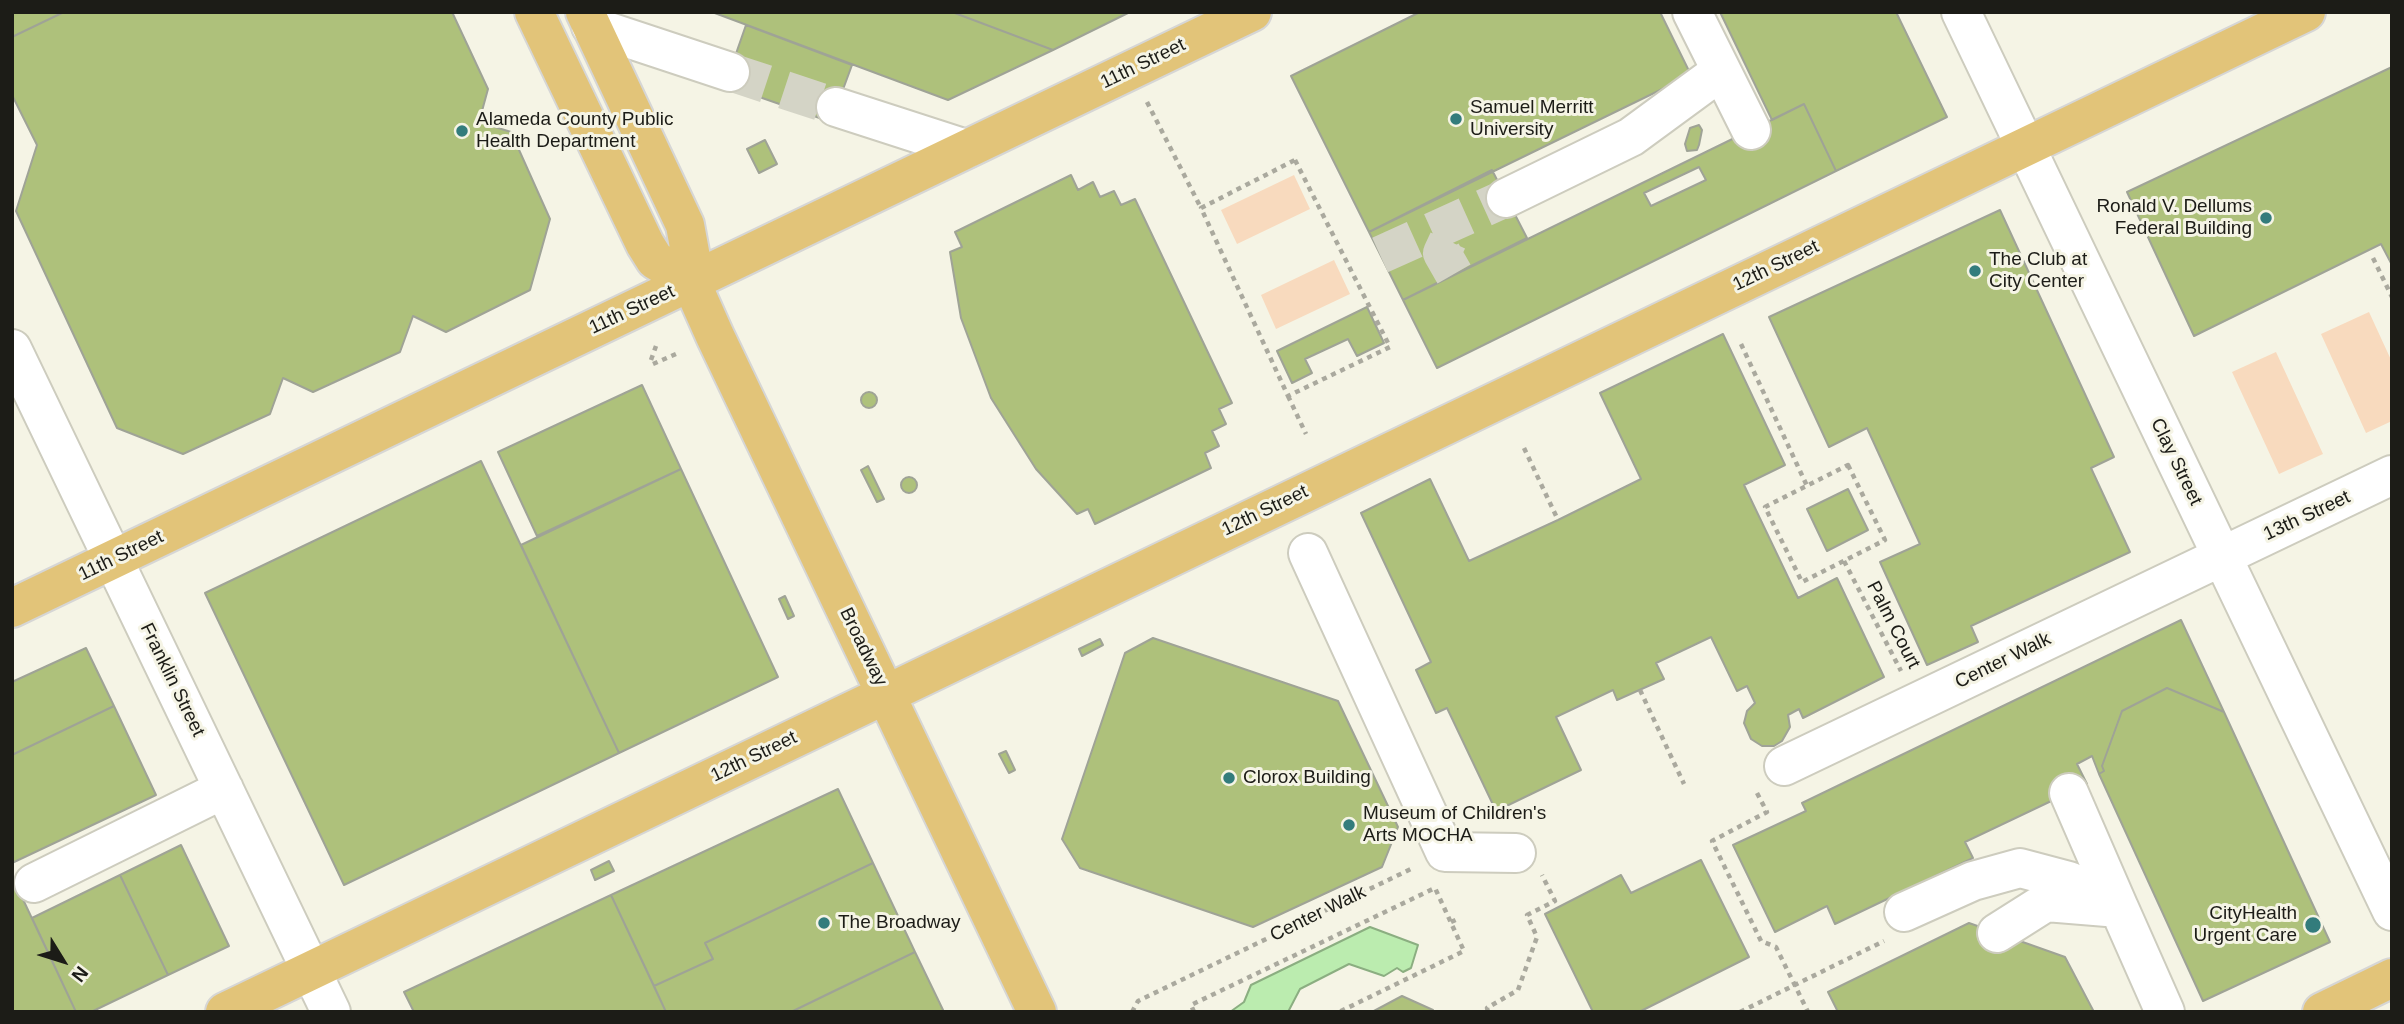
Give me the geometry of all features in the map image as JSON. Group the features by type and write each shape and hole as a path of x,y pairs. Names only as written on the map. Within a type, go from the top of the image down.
{"main road":[{"path":"534,12 645,244 655,260 691,282"},
{"name":"11th Street","path":"12,608 1252,12"},
{"name":"12th Street","path":"225,1012 2306,12"},
{"name":"Broadway","path":"588,19 685,225 692,263 691,282 797,512 1037,1012"},
{"path":"2322,1012 2392,978"}],"street":[{"path":"1692,12 1751,130"},
{"name":"Clay Street","path":"1961,12 2392,911"},
{"path":"588,19 730,72"},
{"path":"1506,198 1631,137 1721,71"},
{"path":"836,107 966,149"},
{"name":"Franklin Street","path":"12,349 331,1012"},
{"name":"13th Street","path":"2222,556 2392,475"},
{"path":"1308,553 1445,852 1516,853"},
{"name":"Center Walk","path":"1768,774 2222,556"},
{"path":"34,883 224,789"},
{"path":"2068,793 2165,1012"},
{"path":"1899,924 1973,881 2020,869 2069,881 2119,908"},
{"path":"1997,933 2046,902 2119,908"}],"path":[{"path":"1161,130 1201,208 1306,434"},
{"path":"1201,208 1295,160 1390,347 1288,396"},
{"path":"2373,258 2392,297"},
{"path":"1741,344 1807,486"},
{"path":"656,346 652,362 676,354"},
{"path":"1524,448 1558,520"},
{"path":"1848,465 1885,540 1802,582 1765,507 1807,486 1848,465"},
{"name":"Palm Court","path":"1844,561 1918,703"},
{"path":"1640,690 1684,784"},
{"path":"1768,774 1767,812 1712,841 1761,941 1776,947 1808,1012"},
{"name":"Center Walk","path":"1132,1012 1138,1001 1445,852"},
{"path":"1195,1012 1191,1005 1435,888 1464,951 1339,1012"},
{"path":"1488,1012 1487,1008 1518,990 1537,937 1527,915 1542,908"},
{"path":"1451,922 1460,918"},
{"path":"1740,1012 1795,986 1899,924"}],"shaded area":[{"path":"1294,175 1310,209 1237,244 1221,210"},
{"path":"1334,260 1350,294 1276,329 1261,295"},
{"path":"2369,312 2392,362 2392,421 2366,433 2321,334"},
{"path":"2276,352 2323,454 2279,474 2232,372"},
{"path":"1370,927 1418,945 1411,968 1403,972 1397,968 1384,976 1349,964 1300,989 1288,1012 1230,1012 1244,1002 1251,985"}],"building":[{"path":"12,12 64,12 12,37"},
{"path":"64,12 452,12 488,89 479,122 511,132 550,219 530,290 446,332 413,316 400,352 313,392 283,378 270,414 183,454 117,428 16,211 37,145 12,95 12,37"},
{"path":"712,12 952,12 1053,50 948,100"},
{"path":"952,12 1130,12 1053,50"},
{"name":"Samuel Merritt University","path":"1420,12 1660,12 1691,75 1369,232 1291,76"},
{"path":"1720,12 1896,12 1947,117 1836,171 1804,104 1772,120"},
{"path":"746,25 852,65 831,122 725,85"},
{"name":"Ronald V. Dellums Federal Building","path":"2392,67 2392,265 2381,244 2194,336 2127,192"},
{"path":"1804,104 1836,171 1437,368 1403,300"},
{"path":"1699,125 1702,130 1697,150 1687,151 1685,144 1690,128"},
{"path":"765,140 777,164 759,173 747,149"},
{"path":"1699,167 1706,180 1651,206 1644,193"},
{"path":"1492,170 1527,238 1403,300 1369,232"},
{"path":"1071,175 1078,190 1093,182 1100,197 1114,191 1121,205 1135,199 1232,403 1219,409 1226,424 1212,431 1219,446 1205,453 1211,468 1095,524 1088,509 1077,514 1036,469 991,398 961,318 950,252 962,247 955,232"},
{"path":"2000,210 2114,457 2091,468 2130,552 1971,626 1978,642 1927,665 1880,562 1920,544 1867,428 1829,447 1769,317"},
{"path":"1367,307 1384,343 1357,356 1348,339 1305,359 1312,373 1292,383 1277,351"},
{"path":"1723,334 1785,465 1744,485 1798,598 1837,578 1884,677 1803,718 1799,709 1788,715 1790,727 1782,741 1774,746 1762,746 1751,739 1744,723 1747,711 1755,703 1747,686 1737,691 1711,637 1656,663 1664,679 1617,700 1613,690 1556,717 1581,770 1496,811 1447,708 1436,713 1416,670 1431,662 1361,513 1430,479 1469,561 1641,479 1600,393"},
{"path":"642,385 681,469 537,536 498,452"},
{"path":"866,392 872,392 877,400 875,406 866,408 861,403 861,397"},
{"path":"481,461 619,753 344,885 205,593"},
{"path":"868,466 884,499 877,502 861,470"},
{"path":"681,469 778,677 619,753 521,545"},
{"path":"906,477 912,477 917,485 915,491 906,493 901,488 901,482"},
{"path":"1848,489 1868,530 1827,551 1807,509"},
{"path":"785,596 794,616 788,619 779,599"},
{"path":"2181,620 2224,712 2167,688 2122,711 2102,766 2104,771 2099,774 2092,756 2077,764 2087,784 1965,842 1973,858 1835,924 1827,906 1775,932 1733,845 1806,811 1802,803"},
{"name":"Clorox Building","path":"1153,638 1338,701 1398,827 1382,867 1253,927 1080,868 1062,839 1125,653"},
{"path":"1100,639 1103,645 1082,656 1079,649"},
{"path":"86,648 114,706 12,755 12,682"},
{"path":"2167,688 2224,712 2330,942 2203,1001 2099,774 2104,771 2102,766 2122,711"},
{"path":"114,706 156,795 12,863 12,755"},
{"path":"1006,751 1015,770 1009,773 999,754"},
{"path":"838,789 873,863 705,943 713,959 654,986 611,895"},
{"path":"181,845 229,946 168,975 120,875"},
{"path":"1701,860 1749,957 1639,1012 1593,1012 1545,914 1621,875 1631,893"},
{"path":"609,861 614,871 595,880 591,870"},
{"name":"The Broadway","path":"873,863 915,952 791,1012 666,1012 654,986 713,959 705,943"},
{"path":"120,875 168,975 91,1012 76,1012 32,918"},
{"path":"12,876 76,1012 12,1012"},
{"path":"611,895 666,1012 414,1012 404,992"},
{"path":"1969,923 2065,957 2094,1012 1838,1012 1828,992"},
{"path":"915,952 944,1012 791,1012 830,993"},
{"path":"1402,996 1433,1010 1433,1012 1372,1012"}],"tunnel":[{"path":"730,72 836,107"},
{"path":"1380,255 1506,198"},
{"path":"1454,274 1442,253 1456,223"}],"place":[{"name":"Samuel Merritt University","path":"1456,119"},
{"name":"Alameda County Public Health Department","path":"462,131"},
{"name":"Ronald V. Dellums Federal Building","path":"2266,218"},
{"name":"The Club at City Center","path":"1975,271"},
{"name":"Clorox Building","path":"1229,778"},
{"name":"Museum of Children's Arts MOCHA","path":"1349,825"},
{"name":"The Broadway","path":"824,923"},
{"name":"CityHealth Urgent Care","path":"2313,925"}]}
